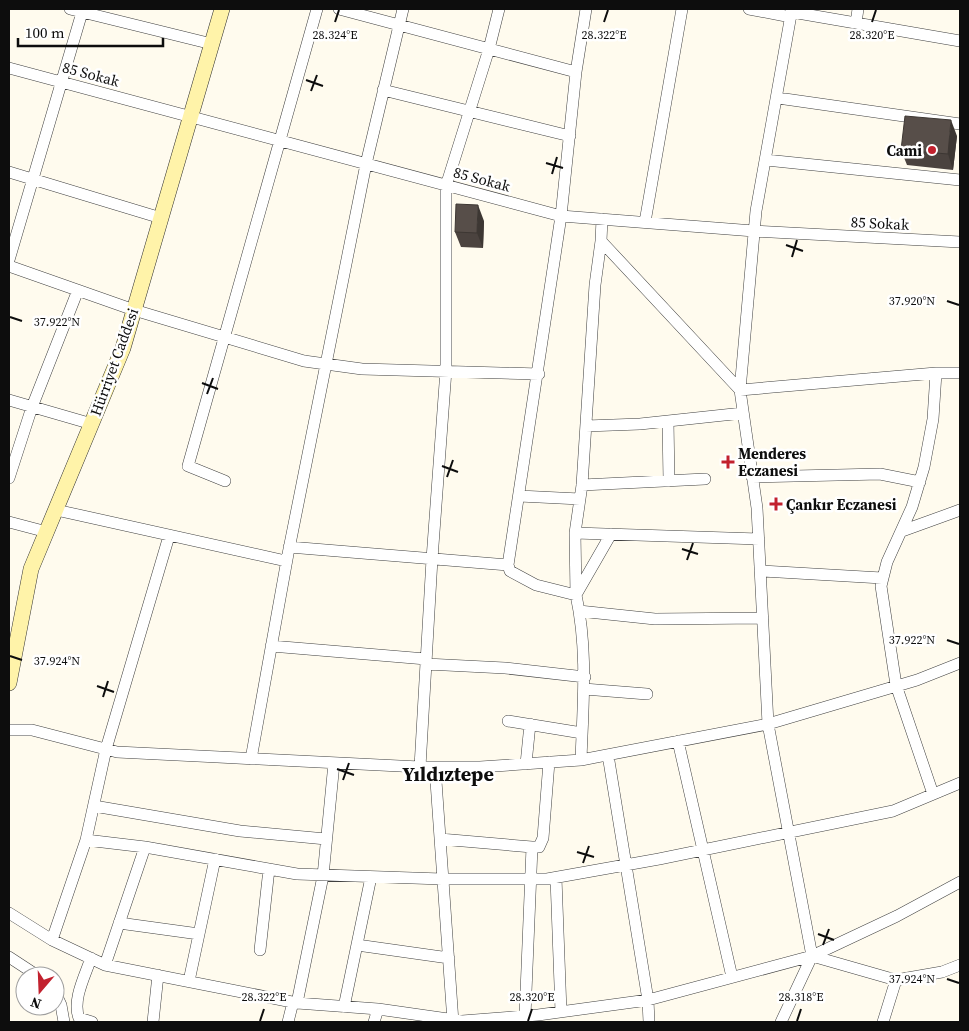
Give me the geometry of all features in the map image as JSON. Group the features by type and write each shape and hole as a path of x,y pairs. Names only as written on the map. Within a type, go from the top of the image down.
{"street":[{"path":"70,9 212,44"},
{"name":"Hürriyet Caddesi","path":"9,682 32,569 123,348 222,9"},
{"path":"225,481 188,466 278,140 317,9"},
{"path":"338,9 576,72"},
{"path":"251,759 286,561 366,164 403,9"},
{"path":"420,768 432,559 446,370 446,186 489,49 499,9"},
{"path":"576,594 536,586 510,572 508,565 539,374 561,216 576,72 586,9"},
{"path":"645,222 682,9"},
{"path":"749,9 792,13 960,41"},
{"path":"856,23 858,9"},
{"path":"9,260 83,11"},
{"path":"781,1022 812,956 768,724 758,539 740,390 754,231 792,13"},
{"name":"85 Sokak","path":"9,68 561,216 754,231 960,242"},
{"path":"383,90 570,136"},
{"path":"778,98 960,124"},
{"path":"766,160 960,180"},
{"path":"9,172 161,218"},
{"path":"580,760 584,683 576,594 575,533 582,485 595,285 602,219"},
{"path":"601,241 740,390"},
{"path":"9,266 134,310 304,361 362,369 539,374"},
{"path":"9,478 32,407 78,290"},
{"path":"740,390 936,373 960,373"},
{"path":"933,794 896,686 881,595 882,578 887,562 902,531 920,482 933,419 936,373"},
{"path":"9,400 92,424"},
{"path":"586,426 668,421 743,413"},
{"path":"668,421 669,481"},
{"path":"752,477 880,474 920,482"},
{"path":"582,485 705,480"},
{"path":"519,496 580,499"},
{"path":"56,510 286,561"},
{"path":"902,531 960,510"},
{"path":"9,522 47,532"},
{"path":"575,533 758,539"},
{"path":"576,594 611,534"},
{"path":"52,940 86,840 106,749 169,536"},
{"path":"289,547 508,565"},
{"path":"760,571 882,578"},
{"path":"579,611 655,619 763,618"},
{"path":"271,646 505,668 647,694"},
{"path":"9,730 32,730 117,752 420,768 526,764 580,760 768,724 896,686 960,663"},
{"path":"508,721 582,733"},
{"path":"526,764 530,724"},
{"path":"678,741 732,977"},
{"path":"608,755 648,1000 649,1022"},
{"path":"440,839 539,847 543,838 549,762"},
{"path":"288,1022 295,1002 323,876 334,763"},
{"path":"435,767 454,1021"},
{"path":"86,840 145,847 269,869 323,876 442,879 556,878 893,811 960,783"},
{"path":"94,806 240,831 326,839"},
{"path":"105,965 145,847"},
{"path":"525,1016 532,847"},
{"path":"189,980 214,859"},
{"path":"260,950 269,869"},
{"path":"344,1006 371,877"},
{"path":"556,878 561,1012"},
{"path":"9,913 52,940 105,965 295,1002 378,1009 454,1021 525,1016 648,1000 812,956 897,916 960,882"},
{"path":"119,923 199,934"},
{"path":"357,945 449,958"},
{"path":"812,956 896,980 942,972 960,965"},
{"path":"9,957 23,966"},
{"path":"90,958 81,987 78,1014 79,1018 92,1022"},
{"path":"156,1022 158,975"},
{"path":"883,1022 896,980"},
{"path":"374,1022 378,1009"}],"building":[{"path":"905,116 951,120 948,154 901,150"},
{"path":"456,204 478,205 477,233 455,232"}],"place":[{"name":"Cami","path":"932,150"},
{"name":"Menderes Eczanesi","path":"728,462"},
{"name":"Çankır Eczanesi","path":"776,504"}],"district":[{"name":"Yıldıztepe","path":"448,774"}]}
